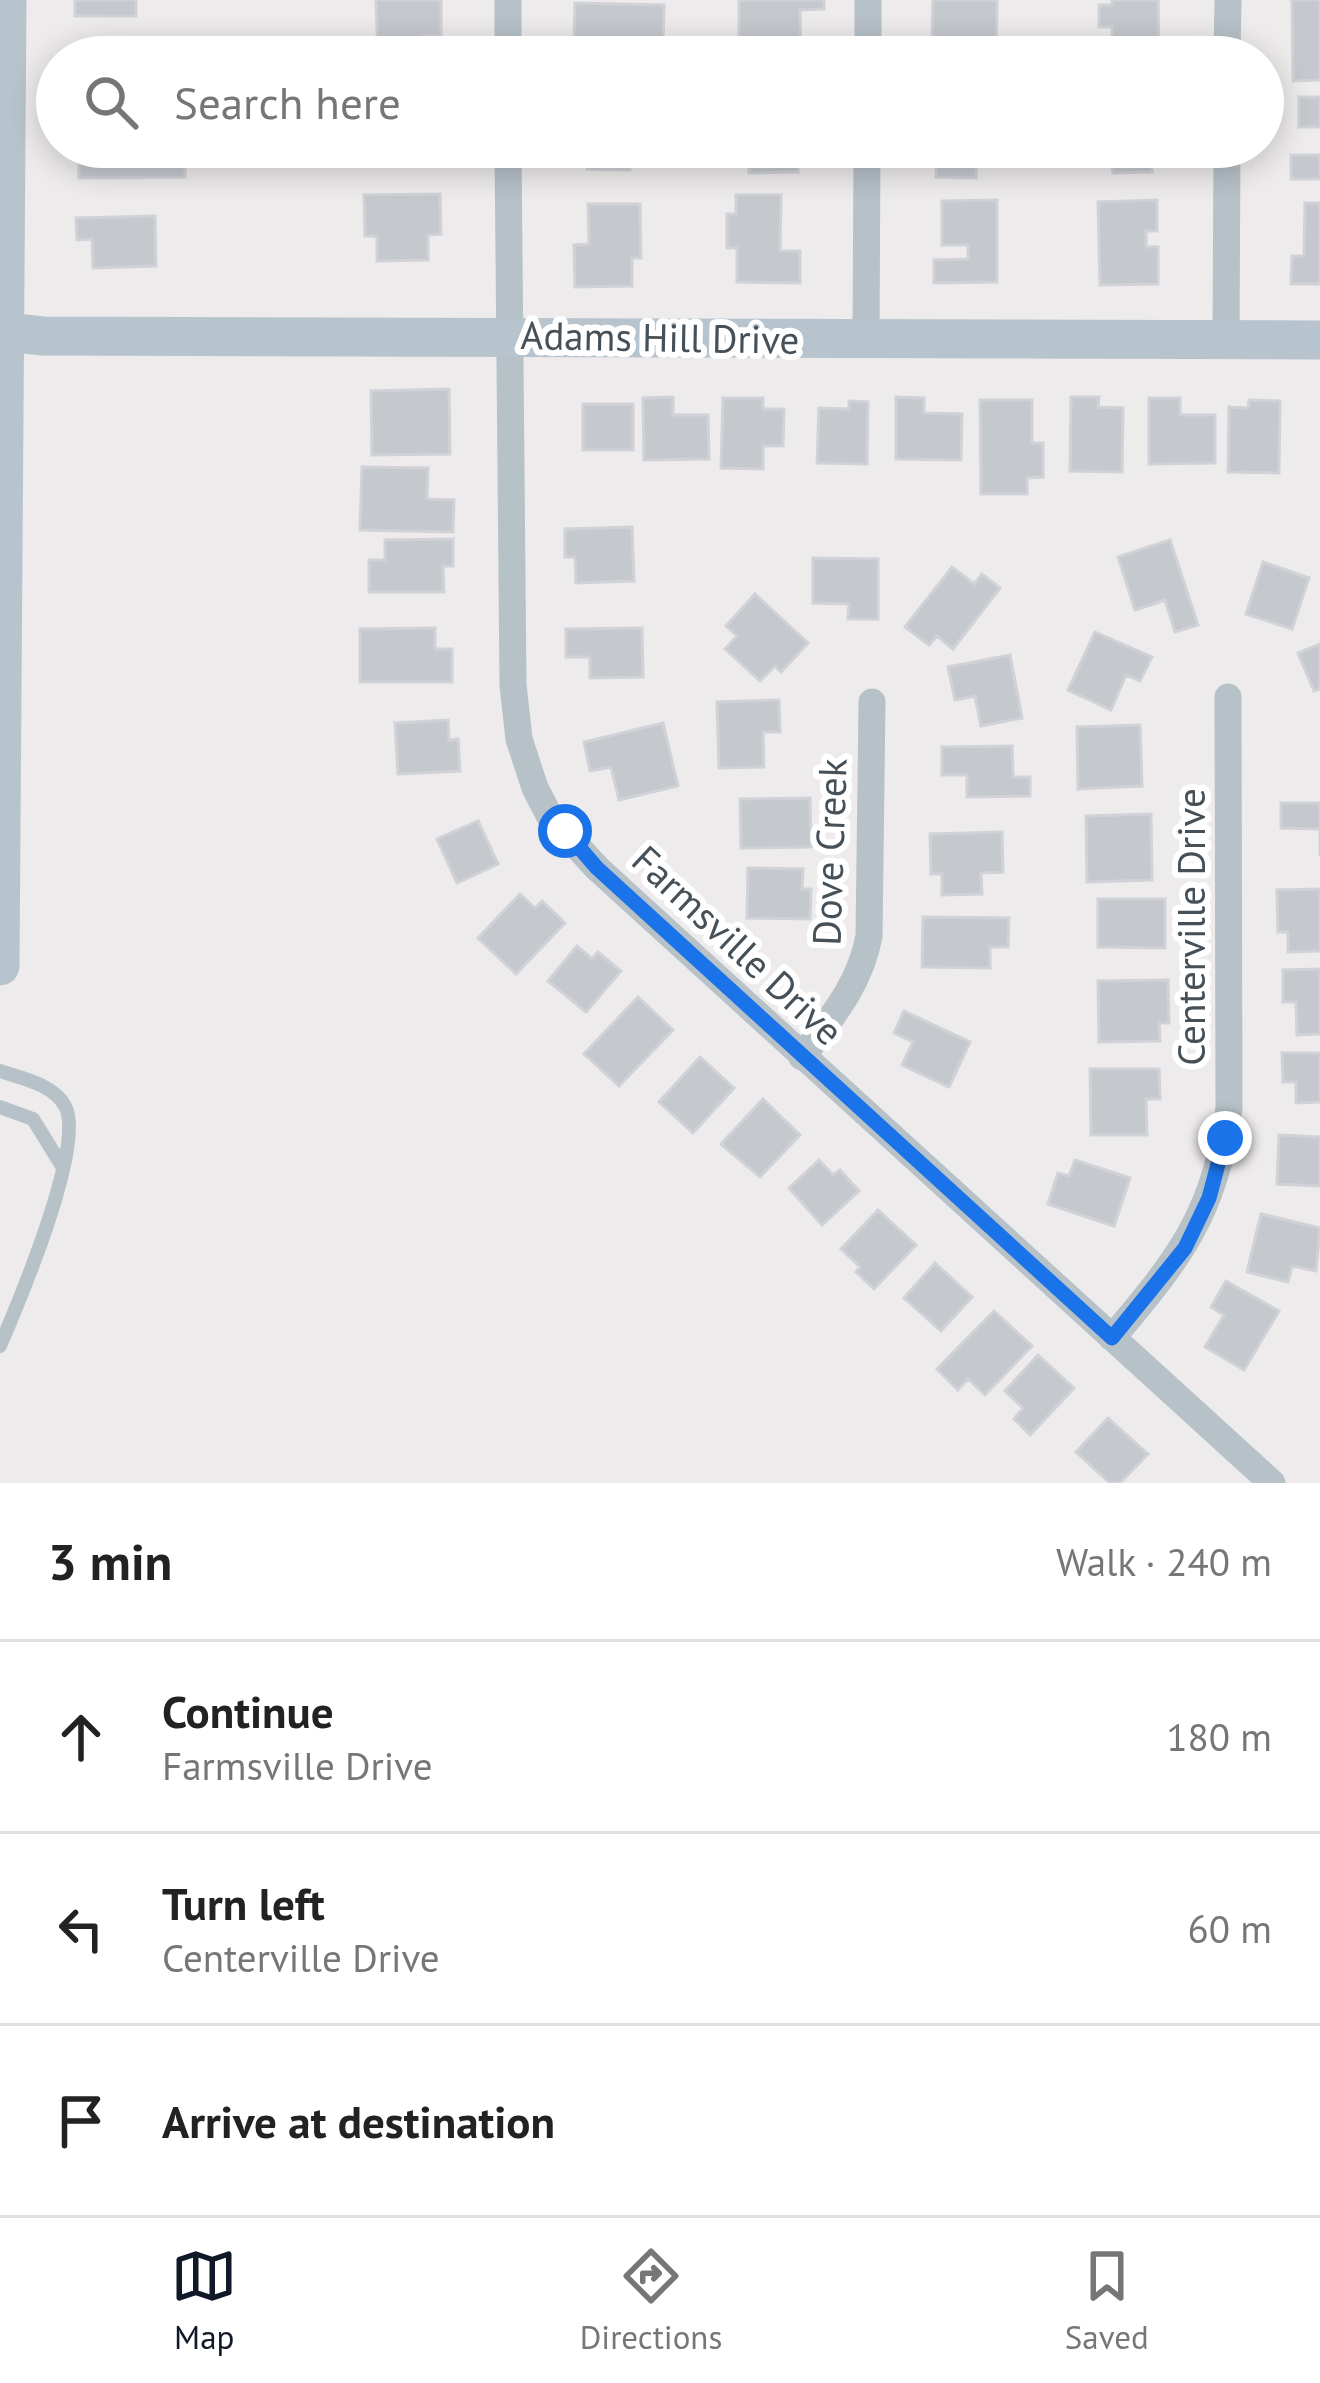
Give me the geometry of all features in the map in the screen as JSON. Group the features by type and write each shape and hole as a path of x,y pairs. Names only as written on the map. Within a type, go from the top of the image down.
{"street":[{"path":"0,966 7,0"},
{"path":"508,0 508,36"},
{"path":"868,0 868,36"},
{"path":"1227,36 1228,0"},
{"name":"Farmsville Drive","path":"508,168 513,686 519,739 550,817 597,868 1271,1483"},
{"path":"866,339 867,168"},
{"path":"1226,339 1227,168"},
{"name":"Adams Hill Drive","path":"3,331 43,336 1320,340"},
{"name":"Centerville Drive","path":"1112,1338 1185,1248 1209,1198 1225,1138 1229,1108 1228,697"},
{"name":"Dove Creek","path":"802,1057 852,990 864,964 869,936 872,702"}],"lane":[{"path":"0,1071 44,1087 65,1106 69,1131 34,1264 0,1346"},
{"path":"0,1107 33,1119 62,1166"}],"building":[{"path":"75,0 136,0 136,16 75,16"},
{"path":"376,0 441,0 441,36 377,36"},
{"path":"739,0 824,0 824,9 800,10 801,36 739,36"},
{"path":"933,0 997,0 996,36 932,36"},
{"path":"1112,0 1158,0 1159,36 1112,36 1112,27 1099,27 1099,5 1112,5"},
{"path":"1292,0 1320,0 1320,80 1293,81"},
{"path":"575,3 664,5 663,36 574,36"},
{"path":"1299,97 1320,97 1320,127 1299,127"},
{"path":"1291,155 1320,155 1320,179 1291,179"},
{"path":"79,168 185,168 185,177 79,178"},
{"path":"749,168 798,168 798,172 749,173"},
{"path":"936,168 976,168 976,178 936,177"},
{"path":"1113,168 1152,168 1152,172 1113,173"},
{"path":"440,194 441,234 428,235 428,260 377,261 377,236 365,236 364,195"},
{"path":"736,195 781,195 780,251 800,251 800,283 737,282 737,248 727,248 727,214 736,214"},
{"path":"997,200 997,282 934,283 934,260 968,259 968,245 942,245 942,201"},
{"path":"1157,200 1157,231 1146,231 1146,247 1158,247 1158,284 1100,285 1098,202"},
{"path":"1305,203 1320,203 1320,284 1291,284 1292,256 1304,256"},
{"path":"588,204 640,204 641,258 632,258 632,286 575,287 574,245 589,244"},
{"path":"155,216 156,266 93,268 92,239 77,240 76,218"},
{"path":"449,389 450,454 372,455 371,391"},
{"path":"673,397 673,415 708,415 709,459 644,460 643,398"},
{"path":"896,397 924,398 924,413 962,414 961,460 896,459"},
{"path":"1071,397 1099,397 1098,407 1123,408 1122,472 1070,471"},
{"path":"723,398 763,398 763,409 784,409 783,446 763,446 763,469 721,468"},
{"path":"1149,398 1180,398 1180,415 1215,415 1215,463 1149,464"},
{"path":"980,400 1032,400 1032,443 1043,443 1043,477 1027,478 1027,494 981,494"},
{"path":"1249,400 1280,401 1279,473 1228,472 1229,407 1248,408"},
{"path":"849,401 868,402 867,464 817,463 819,408 849,409"},
{"path":"583,404 633,404 633,450 583,450"},
{"path":"362,467 428,468 427,499 454,500 453,532 360,530"},
{"path":"632,527 634,581 576,583 575,557 565,557 565,529"},
{"path":"453,539 453,566 443,566 444,592 369,592 369,560 385,560 385,540"},
{"path":"1170,540 1198,625 1175,632 1165,600 1135,610 1118,557"},
{"path":"813,558 878,559 878,619 848,619 849,604 813,603"},
{"path":"1263,562 1309,578 1292,629 1246,614"},
{"path":"952,567 974,584 982,574 1000,588 953,649 937,636 929,645 905,627"},
{"path":"755,594 808,643 781,672 775,666 760,681 725,649 737,636 726,626"},
{"path":"435,628 435,649 452,649 452,682 360,682 360,629"},
{"path":"642,628 643,677 590,678 590,657 566,657 566,629"},
{"path":"1095,632 1152,657 1140,681 1126,675 1111,710 1068,690"},
{"path":"1320,644 1320,689 1314,691 1298,653"},
{"path":"1010,655 1022,718 981,726 975,696 955,700 948,667"},
{"path":"779,700 780,732 763,732 764,767 719,768 717,702"},
{"path":"448,720 449,740 458,739 460,771 398,774 395,723"},
{"path":"663,723 678,786 619,800 611,767 590,771 584,742"},
{"path":"1140,725 1142,786 1078,789 1077,727"},
{"path":"1012,746 1013,777 1030,777 1030,796 967,797 967,775 942,775 942,747"},
{"path":"810,798 811,847 741,848 740,799"},
{"path":"1281,803 1320,803 1320,829 1281,828"},
{"path":"1151,814 1152,880 1087,882 1086,816"},
{"path":"478,821 498,864 457,883 437,839"},
{"path":"1002,832 1003,872 981,873 982,894 942,895 942,874 931,874 930,834"},
{"path":"748,868 803,869 802,889 811,889 810,919 747,918"},
{"path":"1320,889 1320,951 1288,952 1288,932 1278,932 1277,890"},
{"path":"520,894 535,908 542,901 565,923 516,974 478,938"},
{"path":"1098,899 1165,899 1165,948 1098,947"},
{"path":"923,917 1009,918 1008,947 990,947 990,968 922,967"},
{"path":"577,946 592,959 598,952 621,971 586,1012 548,981"},
{"path":"1320,969 1320,1034 1297,1035 1296,1002 1283,1002 1283,970"},
{"path":"1168,980 1169,1023 1159,1023 1160,1041 1099,1042 1098,981"},
{"path":"638,997 673,1030 619,1086 584,1054"},
{"path":"904,1011 970,1042 949,1087 902,1065 913,1042 894,1033"},
{"path":"1282,1053 1320,1053 1320,1102 1296,1103 1296,1082 1283,1082"},
{"path":"700,1057 734,1088 693,1133 659,1102"},
{"path":"1090,1069 1159,1069 1160,1099 1146,1099 1147,1135 1091,1135"},
{"path":"763,1099 800,1135 760,1177 721,1144"},
{"path":"1279,1135 1320,1137 1320,1186 1277,1184"},
{"path":"819,1160 833,1175 840,1170 859,1191 822,1225 789,1188"},
{"path":"1075,1160 1130,1178 1114,1226 1048,1204 1058,1173 1069,1176"},
{"path":"878,1210 916,1245 874,1289 841,1249"},
{"path":"1261,1214 1320,1228 1316,1271 1292,1266 1288,1282 1247,1272"},
{"path":"935,1263 972,1297 941,1331 904,1298"},
{"path":"1226,1281 1279,1311 1244,1370 1205,1347 1224,1315 1211,1307"},
{"path":"994,1311 1032,1346 985,1395 968,1379 958,1390 937,1369"},
{"path":"1038,1355 1074,1388 1030,1435 1014,1419 1023,1408 1005,1391"},
{"path":"1108,1418 1148,1454 1120,1483 1110,1483 1076,1452"}],"route":[{"path":"565,831 597,868 1112,1338 1185,1248 1209,1198 1225,1138"}]}
